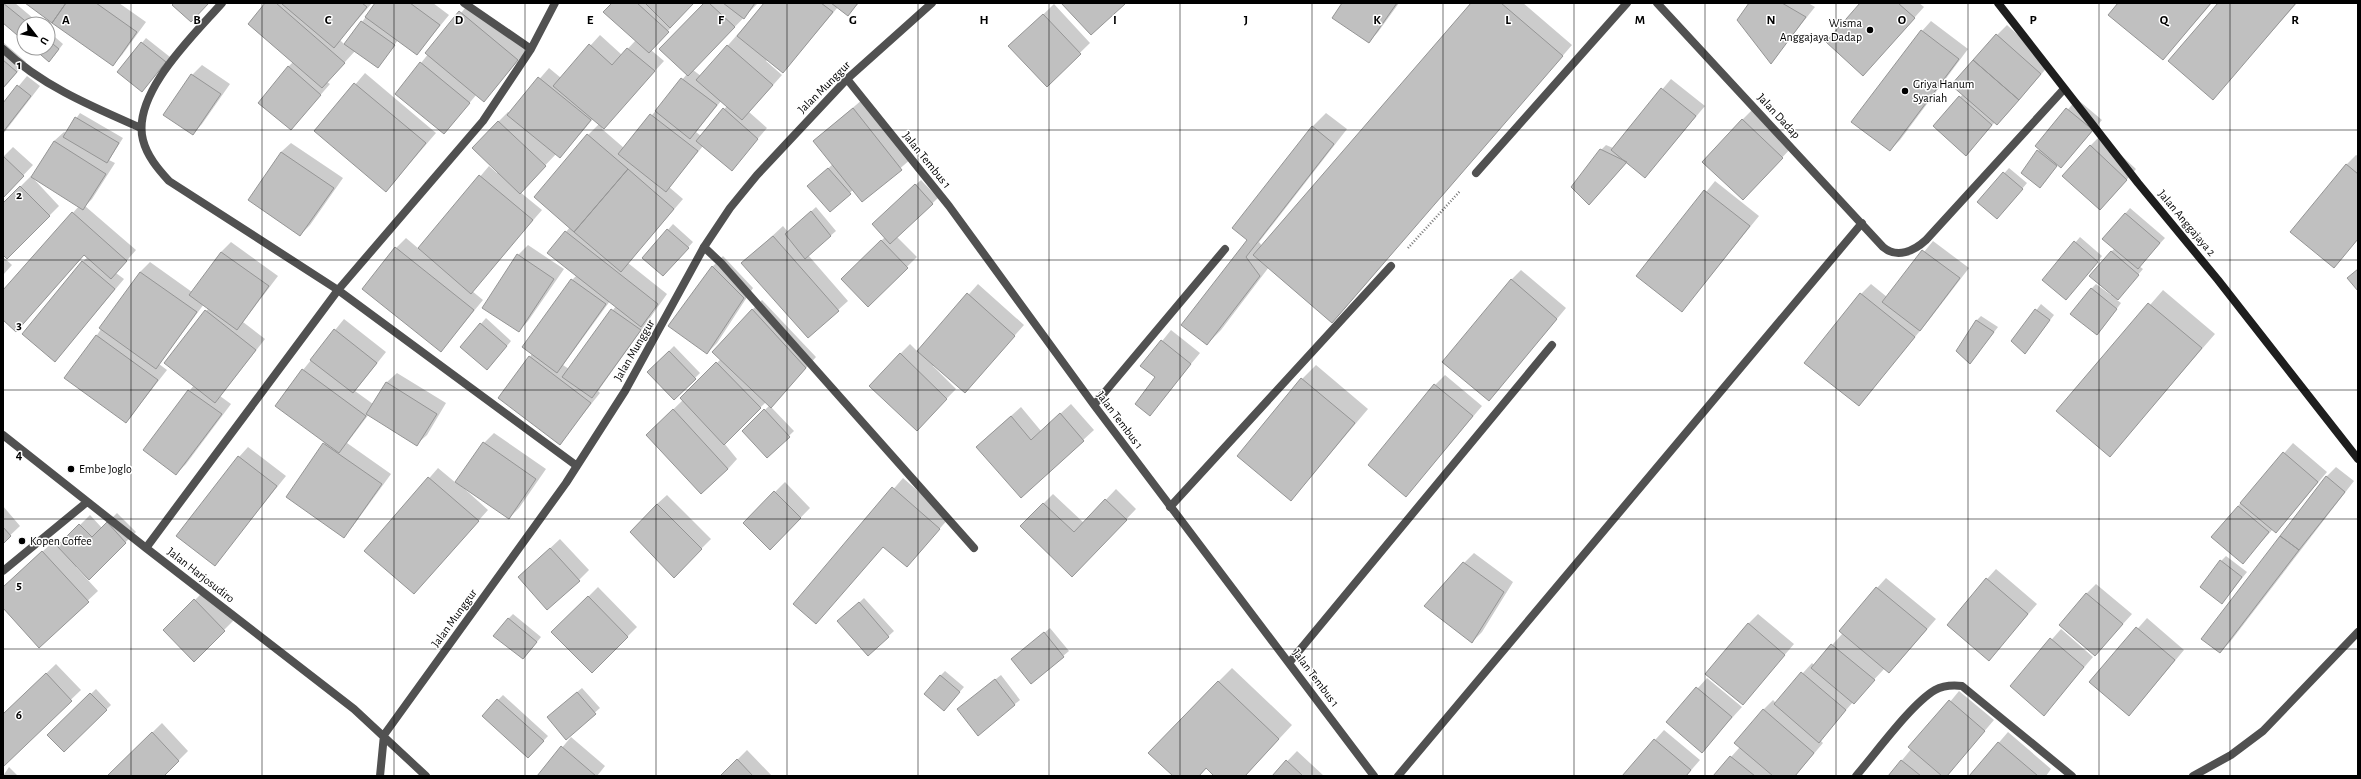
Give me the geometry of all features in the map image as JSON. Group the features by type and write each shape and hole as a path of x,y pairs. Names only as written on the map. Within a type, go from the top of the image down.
{"street":[{"path":"222,3 168,66 144,111 141,128 143,141 149,156 169,181 338,290 578,466"},
{"path":"464,3 531,49"},
{"path":"146,548 338,290 482,121 531,49 555,3"},
{"name":"Jalan Munggur","path":"384,735 578,466 636,372 704,247 730,208 757,175 847,79 932,3"},
{"path":"1476,173 1627,3"},
{"name":"Jalan Dadap","path":"1657,3 1888,251 1903,253 1922,244 2064,89"},
{"name":"Jalan Anggajaya 2","path":"1998,3 2138,183 2218,280 2358,459"},
{"path":"3,49 50,83 84,104 141,128"},
{"name":"Jalan Tembus 1","path":"847,79 948,206 1170,507 1374,776"},
{"path":"1398,776 1862,223"},
{"path":"704,247 727,269 974,548"},
{"path":"1094,405 1224,249"},
{"path":"1170,507 1391,266"},
{"path":"1289,663 1552,345"},
{"name":"Jalan Harjosudiro","path":"3,435 354,709 384,735 426,776"},
{"path":"3,571 87,502"},
{"path":"2193,776 2231,755 2263,731 2358,632"},
{"path":"1856,776 1922,700 1936,689 1951,684 1962,686 2072,776"},
{"path":"380,776 384,735"}],"path":[{"path":"1391,266 1476,173"}],"building":[{"path":"3,3 19,16 16,16 16,34 3,23"},
{"path":"25,3 66,3 56,17 56,16 43,16"},
{"path":"66,3 96,3 137,32 113,66 56,26 56,17"},
{"path":"174,3 209,3 191,22 172,5"},
{"path":"265,3 276,3 345,63 322,88 248,24"},
{"path":"362,3 367,7 334,48 282,4"},
{"path":"375,3 410,3 440,25 417,55 365,17"},
{"path":"612,3 637,3 669,32 649,53 603,12"},
{"path":"645,3 694,3 670,28"},
{"path":"704,3 709,3 735,27 688,76 659,49"},
{"path":"723,3 755,3 744,19"},
{"path":"764,3 821,3 833,12 783,73 737,36"},
{"path":"831,3 858,3 848,16"},
{"path":"1061,3 1124,3 1125,4 1091,35"},
{"path":"1342,3 1397,3 1369,43 1332,18"},
{"path":"1471,3 1501,3 1563,56 1332,323 1253,255"},
{"path":"1749,3 1782,3 1806,17 1771,64 1737,20"},
{"name":"Wisma Anggajaya Dadap","path":"1860,3 1898,3 1915,18 1863,76 1826,42"},
{"path":"2118,3 2211,3 2163,60 2108,15"},
{"path":"2218,3 2296,3 2213,100 2168,61"},
{"path":"459,11 518,60 484,102 425,53"},
{"path":"1043,14 1081,54 1047,87 1008,46"},
{"path":"361,21 395,45 378,68 344,44"},
{"name":"Griya Hanum Syariah","path":"1921,30 1959,59 1890,151 1851,122"},
{"path":"1996,34 2041,74 2019,100 1973,60"},
{"path":"141,42 166,62 142,92 117,72"},
{"path":"589,44 612,65 627,48 655,71 604,129 553,86"},
{"path":"727,45 773,85 742,120 696,80"},
{"path":"42,56 54,56 49,62"},
{"path":"3,60 17,72 3,88"},
{"path":"1973,60 2019,100 1997,125 1951,85"},
{"path":"420,62 470,103 444,134 395,94"},
{"path":"288,66 321,95 291,130 258,103"},
{"path":"191,74 221,94 193,135 163,115"},
{"path":"538,77 591,120 560,158 507,115"},
{"path":"681,78 717,105 690,139 655,111"},
{"path":"354,83 426,143 386,192 314,131"},
{"path":"17,85 31,96 3,132 3,103"},
{"path":"1661,88 1696,116 1645,178 1611,150"},
{"path":"1959,96 1992,125 1966,156 1933,126"},
{"path":"723,108 758,139 732,171 696,141"},
{"path":"853,108 902,170 862,202 813,141"},
{"path":"2066,108 2093,130 2061,168 2035,146"},
{"path":"650,114 698,151 666,192 618,154"},
{"path":"75,117 119,143 107,163 63,137"},
{"path":"1742,119 1783,158 1743,200 1702,162"},
{"path":"498,121 546,166 520,194 472,148"},
{"path":"1312,126 1334,144 1246,257 1260,276 1207,345 1181,325 1247,240 1232,228"},
{"path":"587,134 628,169 574,232 534,197"},
{"path":"54,141 106,174 83,210 31,177"},
{"path":"2090,145 2127,180 2100,210 2062,176"},
{"path":"1600,149 1627,162 1589,205 1571,187"},
{"path":"2037,150 2057,166 2040,188 2021,173"},
{"path":"281,152 334,188 300,236 248,200"},
{"path":"3,156 24,176 3,198"},
{"path":"2346,164 2358,174 2358,239 2334,268 2290,232"},
{"path":"828,168 851,194 830,212 807,186"},
{"path":"628,169 674,209 621,272 574,232"},
{"path":"2003,172 2023,189 1997,219 1977,202"},
{"path":"479,175 533,220 471,294 418,248"},
{"path":"915,184 933,204 890,244 872,224"},
{"path":"20,186 50,216 7,259 3,255 3,203"},
{"path":"1704,190 1750,226 1682,312 1636,276"},
{"path":"811,211 831,236 805,259 785,234"},
{"path":"72,212 127,261 111,279 84,255 16,332 3,320 3,290"},
{"path":"2125,213 2160,243 2138,269 2102,239"},
{"path":"667,229 689,248 663,276 642,258"},
{"path":"565,231 658,304 641,327 547,253"},
{"path":"773,236 839,311 808,338 741,263"},
{"path":"881,240 908,268 868,307 841,279"},
{"path":"2074,241 2098,262 2066,300 2042,280"},
{"path":"395,247 474,310 441,352 362,289"},
{"path":"1922,250 1960,278 1920,331 1882,302"},
{"path":"2111,251 2139,275 2118,300 2089,276"},
{"path":"221,252 269,286 237,330 189,295"},
{"path":"517,254 554,279 519,332 482,308"},
{"path":"82,261 115,289 55,362 22,334"},
{"path":"712,266 744,298 707,354 668,326"},
{"path":"2358,269 2358,291 2347,278"},
{"path":"140,272 197,312 156,369 99,328"},
{"path":"571,279 606,304 557,373 522,347"},
{"path":"1511,279 1557,319 1489,401 1442,362"},
{"path":"2091,288 2117,309 2097,335 2070,314"},
{"path":"967,293 1015,336 965,393 917,351"},
{"path":"1860,293 1915,337 1859,406 1804,363"},
{"path":"2148,303 2202,348 2110,457 2056,411"},
{"path":"611,309 641,330 592,398 562,377"},
{"path":"752,309 806,368 771,408 712,352"},
{"path":"2035,309 2050,320 2025,354 2011,341"},
{"path":"205,310 256,350 215,403 164,363"},
{"path":"1976,320 1994,332 1970,364 1956,351"},
{"path":"480,323 507,346 487,370 460,347"},
{"path":"334,329 377,363 353,393 310,360"},
{"path":"96,335 158,380 126,423 64,378"},
{"path":"1161,340 1191,364 1150,416 1135,404 1155,377 1140,366"},
{"path":"669,351 696,379 674,400 647,372"},
{"path":"900,353 947,399 917,431 869,386"},
{"path":"529,356 591,403 560,445 498,398"},
{"path":"716,362 761,408 724,445 680,398"},
{"path":"302,369 366,416 339,453 275,406"},
{"path":"1301,378 1355,423 1291,501 1237,456"},
{"path":"386,382 437,414 417,446 366,414"},
{"path":"1434,384 1473,416 1406,497 1368,465"},
{"path":"188,390 222,414 176,475 143,450"},
{"path":"673,409 728,469 701,494 646,435"},
{"path":"764,409 790,437 767,458 742,431"},
{"path":"1060,413 1084,441 1021,498 976,447 1011,416 1031,440"},
{"path":"483,442 536,479 509,519 455,482"},
{"path":"323,443 382,484 344,538 286,497"},
{"path":"2283,452 2318,482 2276,533 2240,503"},
{"path":"238,456 277,486 215,566 176,536"},
{"path":"2326,476 2345,492 2299,550 2280,536"},
{"path":"428,477 479,521 414,594 364,551"},
{"path":"892,487 940,529 907,567 883,547 816,624 793,604"},
{"path":"774,491 801,518 770,550 743,523"},
{"path":"1105,499 1127,520 1072,577 1020,526 1043,503 1074,532"},
{"path":"657,504 702,549 674,578 630,532"},
{"path":"2238,506 2269,532 2243,564 2211,537"},
{"path":"107,522 126,543 89,580 57,546 79,524 92,537"},
{"path":"3,527 11,536 3,544"},
{"path":"2280,536 2299,550 2220,653 2201,639"},
{"path":"550,548 580,581 547,610 518,577"},
{"path":"42,551 89,602 39,648 3,608 3,587"},
{"path":"2220,560 2242,577 2222,604 2200,587"},
{"path":"1463,562 1504,592 1472,643 1424,606"},
{"path":"1986,578 2028,614 1989,661 1947,625"},
{"path":"1876,587 1927,629 1889,673 1839,631"},
{"path":"2086,593 2123,624 2095,656 2059,625"},
{"path":"588,596 628,637 592,673 551,632"},
{"path":"194,599 225,631 194,662 163,630"},
{"path":"859,602 889,637 868,656 837,621"},
{"path":"508,618 537,642 523,659 493,636"},
{"path":"1748,623 1785,655 1743,705 1705,674"},
{"path":"2136,627 2175,660 2129,716 2089,682"},
{"path":"1044,632 1064,657 1031,684 1011,659"},
{"path":"2050,638 2084,667 2044,716 2010,686"},
{"path":"1831,644 1875,680 1854,704 1811,668"},
{"path":"1801,672 1846,710 1819,743 1774,704"},
{"path":"46,673 72,701 3,767 3,714"},
{"path":"940,675 960,692 944,711 924,694"},
{"path":"995,679 1015,705 978,736 957,709"},
{"path":"1218,681 1279,739 1245,776 1214,776 1206,768 1199,776 1173,776 1148,753"},
{"path":"1696,687 1732,717 1702,753 1666,722"},
{"path":"577,692 596,714 566,740 547,717"},
{"path":"90,693 107,710 64,752 47,735"},
{"path":"497,699 544,741 528,758 482,716"},
{"path":"1949,700 1985,731 1947,776 1942,776 1908,747"},
{"path":"1763,709 1814,753 1795,776 1773,776 1734,743"},
{"path":"152,732 179,761 164,776 107,776"},
{"path":"1654,739 1691,770 1686,776 1622,776"},
{"path":"1998,742 2038,776 1969,776"},
{"path":"561,746 596,776 537,776"},
{"path":"1730,756 1755,776 1713,776"},
{"path":"737,759 753,776 720,776"},
{"path":"1286,760 1303,776 1272,776"},
{"path":"1901,760 1921,776 1888,776"}],"place":[{"name":"Wisma Anggajaya Dadap","path":"1870,30"},
{"name":"Griya Hanum Syariah","path":"1905,91"},
{"name":"Embe Joglo","path":"71,469"},
{"name":"Kopen Coffee","path":"22,541"}]}
